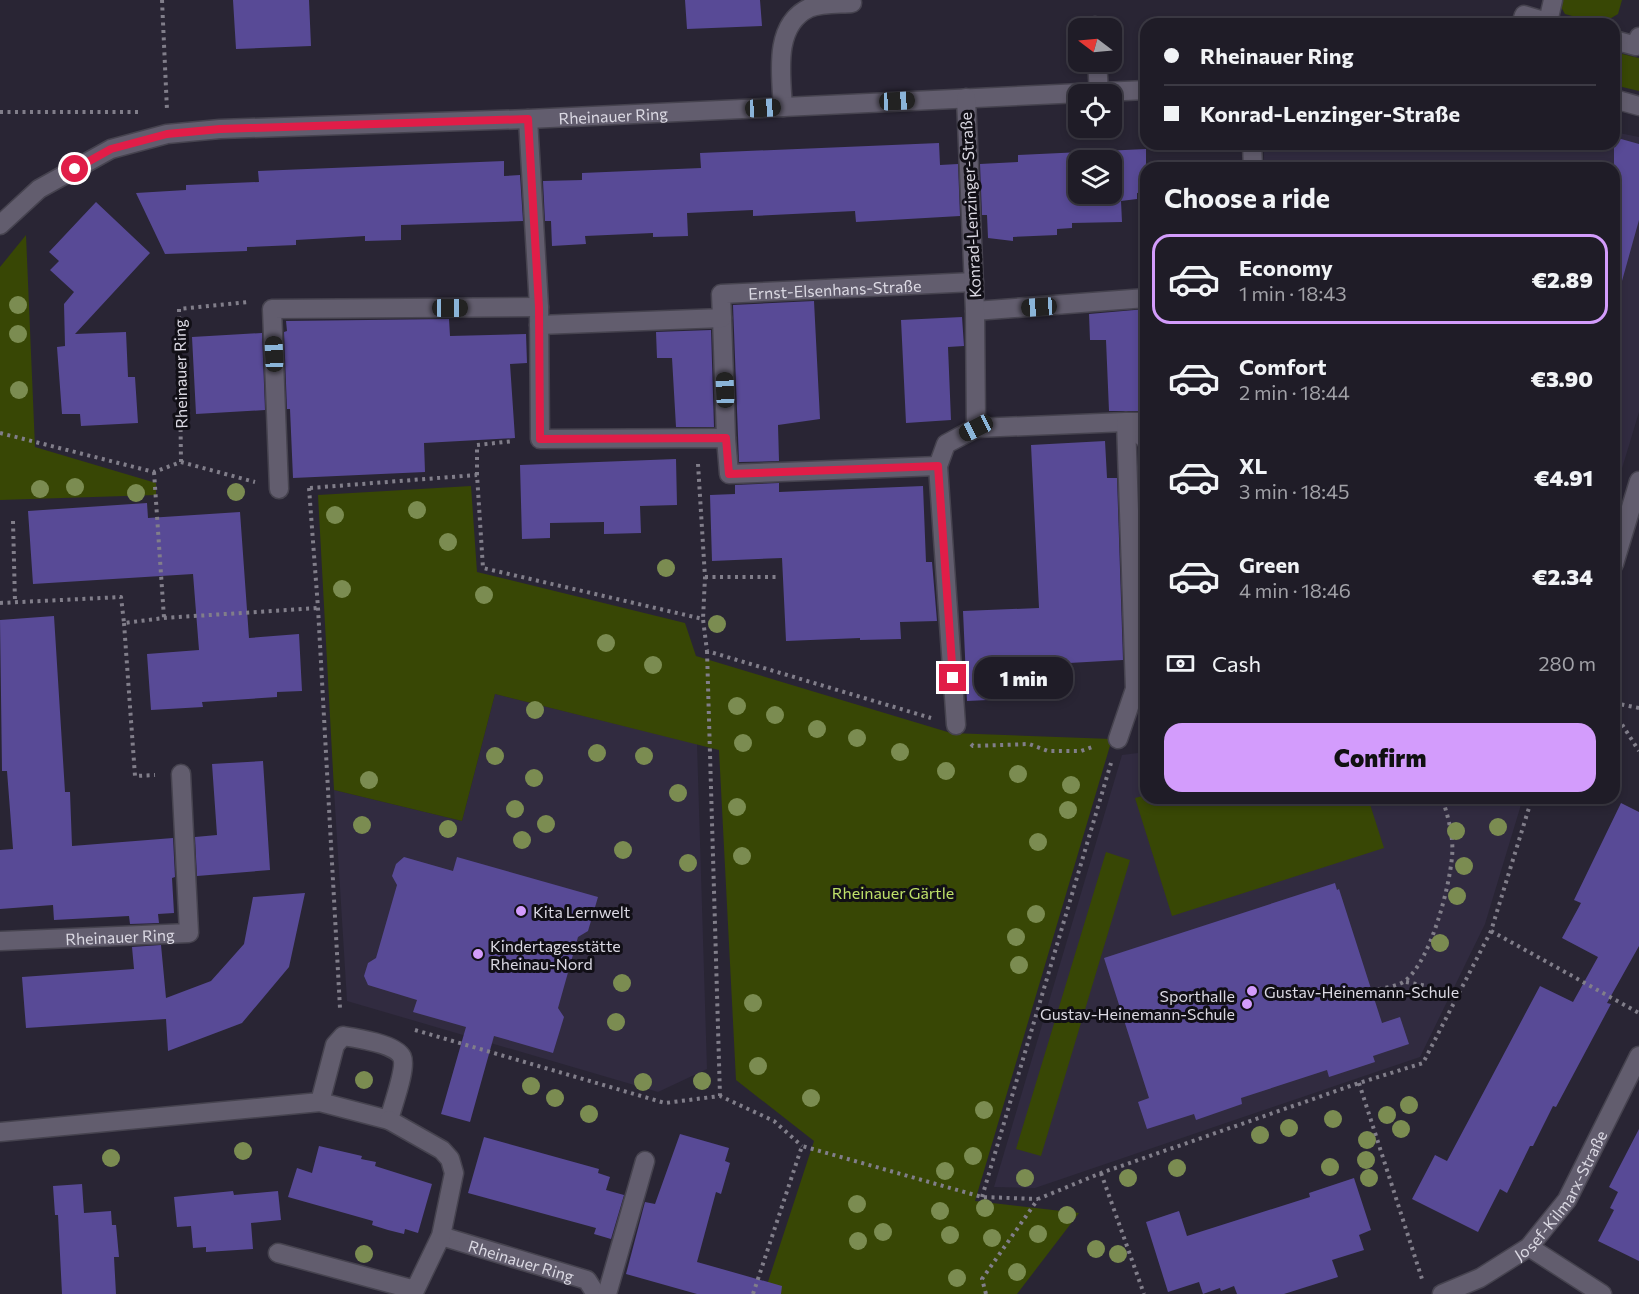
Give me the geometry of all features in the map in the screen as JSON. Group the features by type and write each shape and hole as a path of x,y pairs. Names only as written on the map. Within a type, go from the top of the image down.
{"street":[{"path":"1551,18 1553,0"},
{"path":"783,107 780,60 785,35 797,16 810,8 852,3"},
{"path":"1620,42 1636,46 1639,37"},
{"name":"Rheinauer Ring","path":"1122,91 1140,90"},
{"name":"Rheinauer Ring","path":"0,225 39,189 111,149 167,134 220,129 528,119 1068,93"},
{"name":"Konrad-Lenzinger-Straße","path":"966,98 975,311 976,428"},
{"path":"1620,101 1639,106"},
{"path":"528,119 539,316 540,439 726,438"},
{"name":"Ernst-Elsenhans-Straße","path":"938,466 729,474 720,294 974,282"},
{"name":"Konrad-Lenzinger-Straße","path":"975,311 1140,298"},
{"path":"279,489 272,309 722,318"},
{"path":"956,725 938,466 946,444 976,428 1140,422"},
{"path":"1126,423 1140,435"},
{"path":"1118,739 1135,689 1126,423"},
{"path":"1620,544 1639,480"},
{"name":"Rheinauer Ring","path":"0,941 189,933 181,774"},
{"path":"320,1102 335,1045 343,1036 395,1048 403,1057 403,1067 388,1120"},
{"name":"Josef-Kilmarx-Straße","path":"1442,1294 1480,1278 1529,1246 1567,1200 1639,1056"},
{"path":"0,1132 320,1102 388,1120 442,1150 450,1159 454,1173 441,1236 415,1290 278,1253"},
{"path":"606,1294 645,1161"},
{"name":"Rheinauer Ring","path":"441,1236 586,1280 596,1294"},
{"path":"1529,1246 1602,1294"}],"path":[{"path":"162,0 167,134"},
{"path":"0,112 143,112"},
{"name":"Rheinauer Ring","path":"181,462 179,309 256,302 272,309"},
{"path":"0,433 154,472 181,462 279,489 477,475"},
{"path":"540,439 477,445 483,567 703,619"},
{"path":"696,439 705,577 703,619 707,651 720,1096"},
{"path":"154,472 164,618"},
{"path":"310,488 343,1036"},
{"path":"13,520 15,602"},
{"path":"705,577 778,577"},
{"path":"0,603 121,597 135,776 181,774"},
{"path":"124,623 164,618 318,608"},
{"path":"707,651 956,725 973,746 1029,744 1048,752 1081,751 1118,739"},
{"path":"1620,704 1639,708"},
{"path":"1620,721 1639,751"},
{"path":"982,1197 1118,739"},
{"path":"1405,982 1421,964 1443,902 1453,855 1449,820 1444,804"},
{"path":"407,1028 665,1103 720,1096 774,1121 802,1146 982,1197 1038,1199 1101,1173 1423,1063 1491,931 1530,804"},
{"path":"1491,931 1639,1013"},
{"path":"1371,991 1405,982 1427,986 1456,998"},
{"path":"340,1008 351,1011"},
{"path":"1359,1083 1424,1283"},
{"path":"753,1294 802,1146"},
{"path":"1101,1173 1144,1294"},
{"path":"986,1294 982,1279 1038,1199"}],"shaded area":[{"path":"1620,133 1639,137 1639,412 1620,475 1620,162 1264,162 1264,150 1620,150"},
{"name":"Kita Lernwelt","path":"495,694 697,744 707,1069 658,1092 347,1001 334,790 462,821"},
{"name":"Gustav-Heinemann-Schule","path":"1140,753 1140,804 1521,804 1485,924 1420,1057 1035,1188 994,1187 1122,755"}],"green space":[{"path":"1557,0 1622,0 1618,14 1611,18 1579,18 1565,14"},
{"path":"1620,53 1639,58 1639,91 1620,86"},
{"path":"26,235 35,447 156,483 156,495 0,500 0,267"},
{"name":"Rheinauer Gärtle","path":"471,486 477,572 685,623 696,656 951,733 1112,739 975,1201 1079,1213 1017,1294 764,1294 814,1141 736,1080 719,750 495,694 462,821 334,790 318,495"},
{"path":"1140,797 1140,804 1370,804 1384,848 1172,916 1135,798"},
{"path":"1106,852 1130,860 1041,1156 1016,1149"}],"building":[{"path":"233,0 309,0 311,46 236,49"},
{"path":"685,0 760,0 762,26 687,29"},
{"path":"1620,139 1639,144 1639,220 1622,281 1620,281 1620,162 1614,162 1614,150 1620,150"},
{"path":"939,143 940,165 958,164 960,216 856,222 855,211 753,216 753,210 687,213 688,236 653,237 653,233 585,236 586,244 552,246 551,221 545,221 543,181 582,180 582,173 701,168 700,153"},
{"path":"1122,150 1146,150 1146,162 1140,162 1140,193 1137,193 1137,199 1122,201"},
{"path":"1068,153 1068,204 1121,204 1122,222 1072,223 1072,228 1057,229 1057,235 1013,237 1013,241 988,238 987,215 982,215 980,164 1018,162 1018,155"},
{"path":"504,161 504,176 520,175 523,221 401,225 401,240 365,241 365,236 296,240 296,245 247,247 247,251 165,254 136,193 186,190 186,185 259,182 258,171"},
{"path":"96,202 150,253 75,334 126,332 128,377 135,377 138,423 81,426 80,414 62,414 57,347 65,346 64,304 74,292 50,270 59,261 49,252"},
{"path":"814,301 820,419 778,425 779,461 739,462 733,305"},
{"path":"1140,310 1140,411 1109,411 1106,340 1090,340 1089,314"},
{"path":"962,317 964,346 948,347 951,420 906,423 901,320"},
{"path":"449,319 450,336 526,334 527,363 510,364 515,438 424,443 425,472 293,478 290,409 287,409 284,332 287,331 286,321"},
{"path":"711,330 714,427 676,427 672,358 657,358 656,332"},
{"path":"262,333 265,410 196,414 192,337"},
{"path":"1105,441 1107,478 1117,478 1123,660 1069,663 1070,683 1009,686 1009,699 967,701 963,611 1039,608 1031,445"},
{"path":"676,459 677,505 640,506 641,533 604,534 604,522 550,523 550,538 522,539 520,465"},
{"path":"779,483 779,492 923,486 926,562 932,562 937,621 900,622 901,639 786,641 782,558 712,561 710,495 735,494 735,485"},
{"path":"147,503 148,518 240,512 249,638 299,634 302,691 277,692 277,697 202,702 203,707 151,710 147,654 199,650 193,574 33,584 28,511"},
{"path":"54,616 65,792 70,792 72,846 173,838 174,913 158,914 159,923 130,924 129,916 54,920 53,905 0,909 0,850 13,849 7,771 2,771 0,620"},
{"path":"263,761 270,870 197,876 195,837 217,835 212,764"},
{"path":"1621,803 1639,812 1639,946 1607,1003 1611,1004 1556,1107 1553,1106 1533,1146 1530,1146 1507,1193 1500,1189 1478,1232 1412,1199 1435,1155 1447,1161 1540,986 1573,1002 1598,957 1562,938 1581,903 1574,900"},
{"name":"Kindertagesstätte Rheinau-Nord","path":"404,857 453,871 457,857 598,897 588,931 578,937 558,1008 564,1017 553,1053 494,1036 470,1122 441,1114 466,1027 413,1012 417,1000 368,985 364,976 368,963 376,958 397,885 392,876 396,864"},
{"name":"Sporthalle Gustav-Heinemann-Schule","path":"1335,883 1337,890 1339,889 1382,1023 1400,1017 1409,1044 1373,1056 1375,1062 1329,1077 1327,1070 1241,1098 1242,1104 1196,1120 1194,1114 1147,1129 1138,1102 1149,1098 1104,958"},
{"path":"305,893 289,967 242,1023 168,1051 166,1019 26,1028 22,977 134,969 132,947 161,945 166,998 211,981 244,944 253,897"},
{"path":"1639,1129 1639,1261 1598,1241 1614,1210 1610,1208 1618,1192 1609,1187"},
{"path":"680,1134 729,1148 725,1161 730,1163 721,1194 716,1192 697,1262 782,1286 781,1294 697,1294 626,1274 645,1202 655,1204"},
{"path":"484,1137 599,1169 598,1173 610,1177 606,1190 624,1195 611,1239 594,1234 596,1228 468,1193"},
{"path":"319,1146 362,1156 361,1159 376,1162 375,1166 432,1184 418,1233 405,1229 404,1234 388,1230 372,1225 373,1221 288,1197 297,1168 312,1173"},
{"path":"1354,1178 1371,1230 1359,1235 1364,1250 1332,1260 1338,1277 1284,1294 1237,1294 1234,1286 1203,1294 1199,1282 1168,1292 1146,1222 1179,1211 1187,1236 1310,1197 1309,1193"},
{"path":"82,1184 84,1213 111,1211 112,1225 116,1225 119,1257 114,1257 116,1294 62,1294 58,1215 55,1215 53,1186"},
{"path":"233,1191 234,1195 278,1191 281,1220 251,1223 253,1249 206,1252 206,1247 193,1248 191,1226 177,1227 174,1197"}],"place":[{"name":"Kita Lernwelt","path":"521,911"},
{"name":"Kindertagesstätte Rheinau-Nord","path":"478,954"},
{"name":"Gustav-Heinemann-Schule","path":"1252,991"},
{"name":"Sporthalle Gustav-Heinemann-Schule","path":"1247,1004"}],"route":[{"path":"75,169 111,149 167,134 220,129 528,119 539,307 540,439 726,438 729,474 938,466 953,678"}]}
